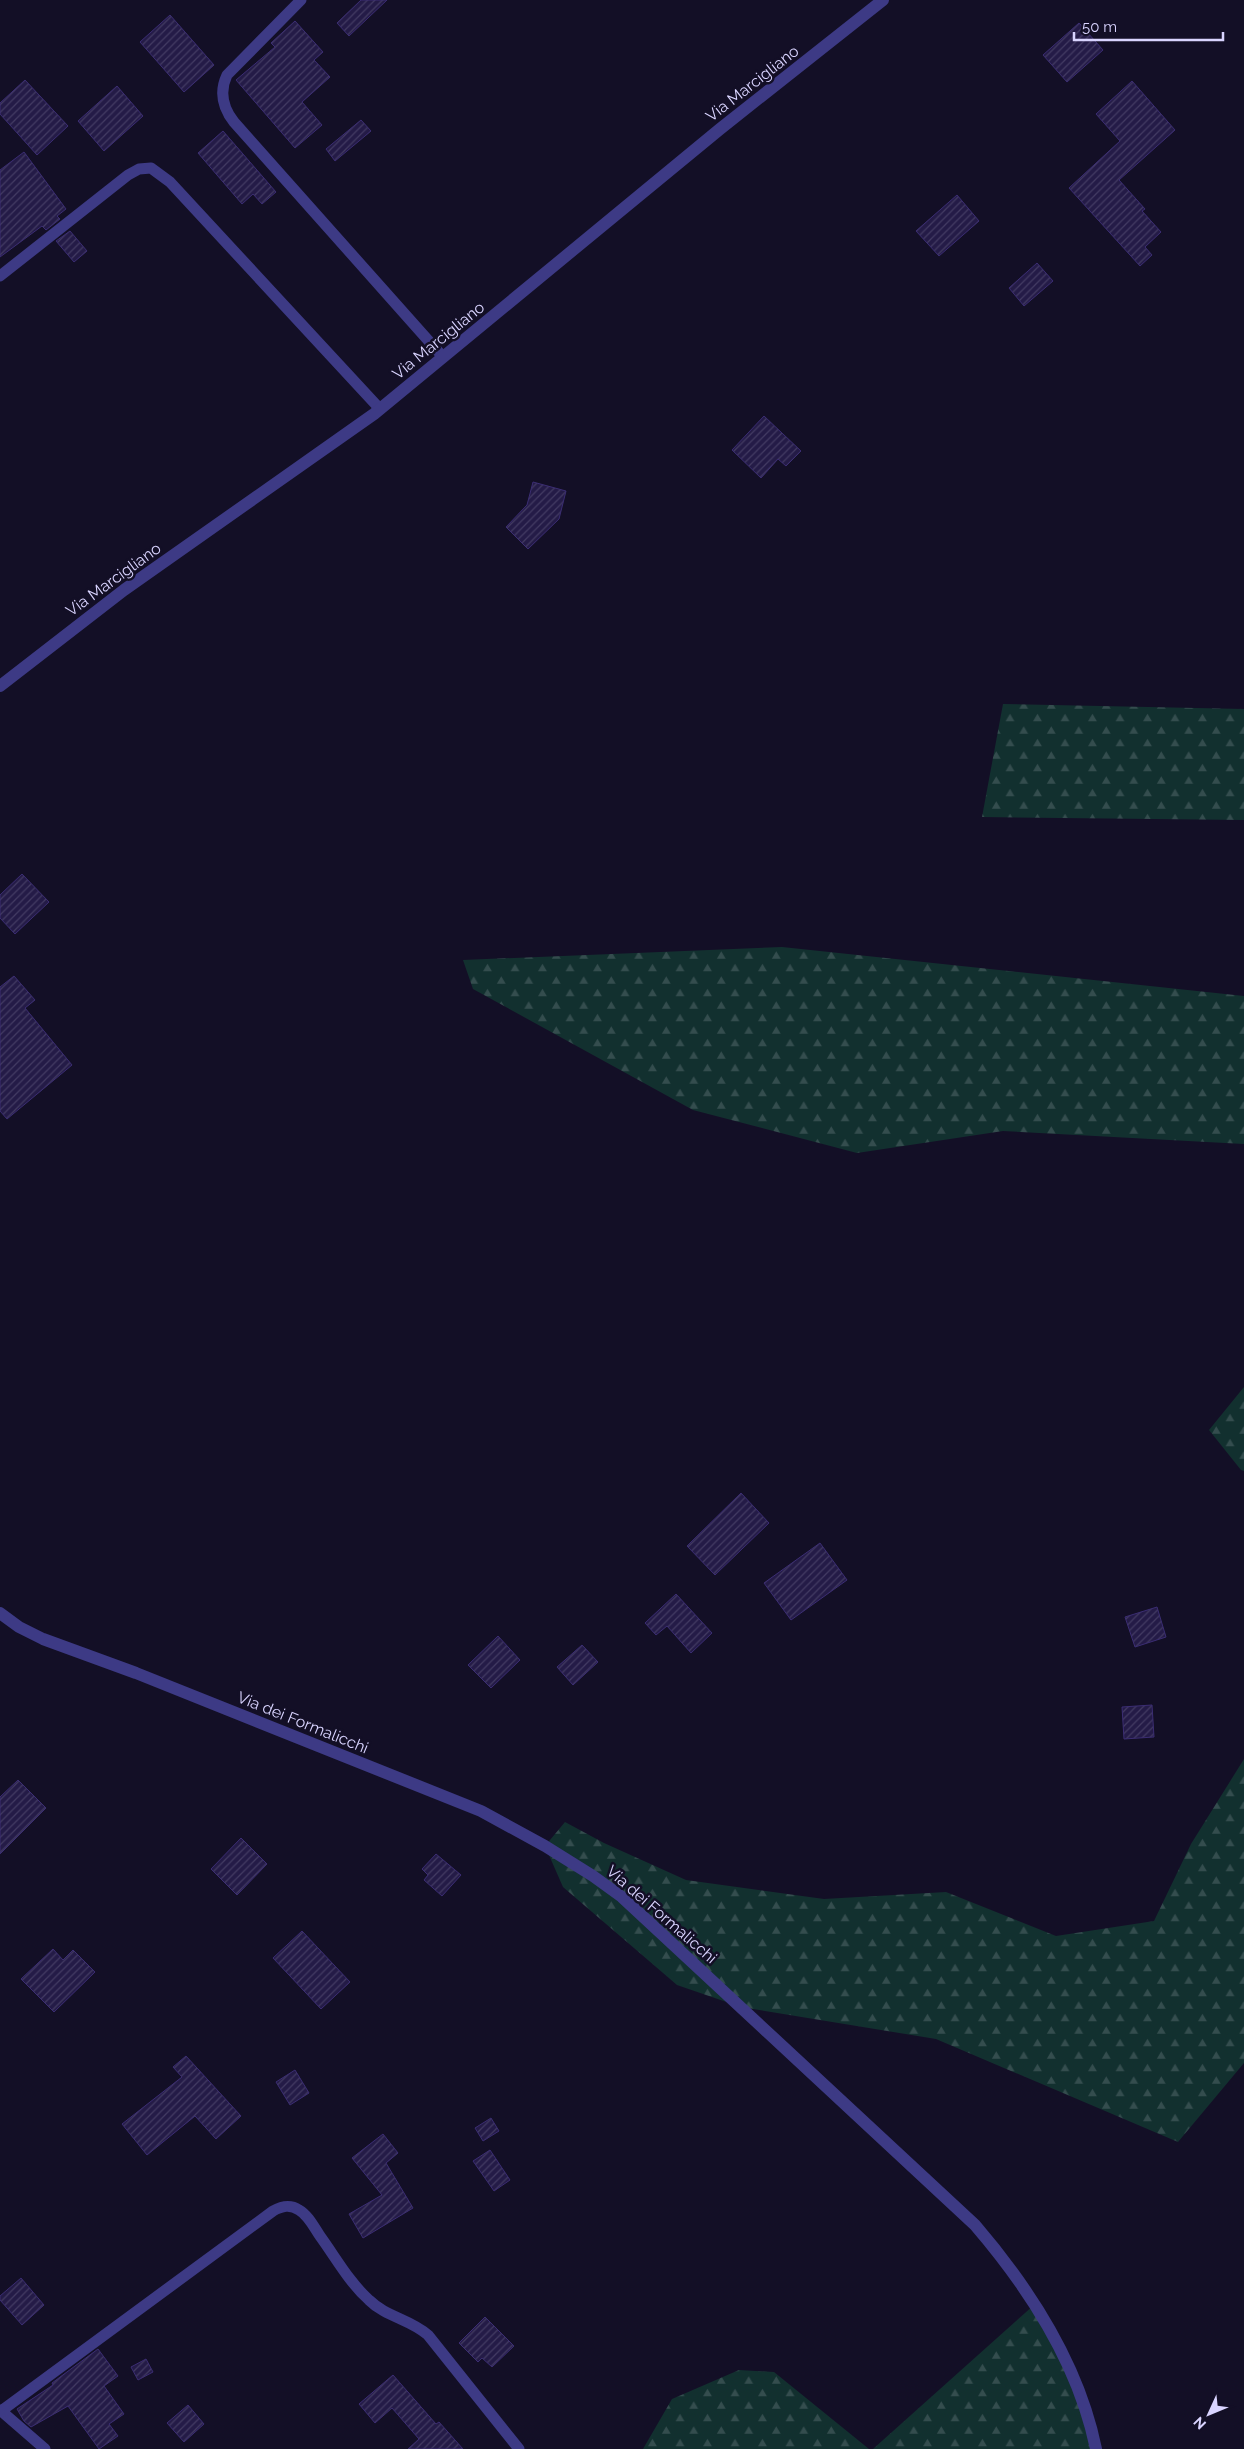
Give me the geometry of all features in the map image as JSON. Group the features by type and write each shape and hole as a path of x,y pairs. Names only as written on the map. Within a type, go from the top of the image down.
{"street":[{"name":"Via Marcigliano","path":"0,686 124,590 380,409 720,129 883,0"},
{"name":"Via dei Formalicchi","path":"0,1613 19,1627 43,1639 136,1673 458,1801 545,1846 622,1897 829,2091 958,2207 981,2232 1019,2282 1061,2351 1084,2403 1096,2449"}],"lane":[{"path":"301,0 227,75 223,88 226,110 234,122 443,357"},
{"path":"0,276 128,175 139,169 150,168 170,182 380,409"},
{"path":"45,2449 1,2410 273,2211 292,2206 308,2218 357,2288 368,2300 385,2312 420,2328 428,2335 519,2449"}],"green space":[{"path":"1003,704 1244,709 1244,820 982,817"},
{"path":"782,947 1244,996 1244,1144 1003,1131 857,1153 693,1110 473,989 463,960"},
{"path":"1244,1387 1244,1471 1241,1470 1209,1430"},
{"path":"1244,1759 1244,2063 1178,2142 936,2039 741,2007 677,1985 563,1887 545,1846 565,1822 604,1843 686,1880 824,1899 946,1892 1056,1936 1154,1921 1191,1844"},
{"path":"1034,2305 1061,2351 1096,2449 873,2449"},
{"path":"739,2370 774,2372 869,2449 643,2449 672,2399"}],"building":[{"path":"361,0 387,0 349,36 337,23"},
{"path":"170,15 214,65 184,92 140,42"},
{"path":"295,21 323,52 314,60 330,77 302,102 322,125 295,148 236,80 275,47 271,43"},
{"path":"1079,23 1103,50 1067,82 1043,55"},
{"path":"25,80 68,126 37,155 0,114 0,103"},
{"path":"1132,81 1175,130 1119,180 1145,209 1142,211 1161,232 1145,247 1152,255 1140,266 1069,188 1120,141 1096,114"},
{"path":"117,86 143,116 104,151 78,121"},
{"path":"361,120 371,131 335,161 326,149"},
{"path":"223,131 276,192 262,204 253,194 242,204 198,153"},
{"path":"24,152 66,209 57,216 60,219 46,230 42,226 0,257 0,170"},
{"path":"957,195 979,221 939,256 916,231"},
{"path":"70,231 87,251 74,262 56,241"},
{"path":"1037,263 1053,281 1024,306 1009,288"},
{"path":"764,416 801,451 786,466 778,459 761,478 732,450"},
{"path":"533,482 566,491 559,519 528,549 506,527 527,505"},
{"path":"22,874 49,902 15,934 0,918 0,895"},
{"path":"14,976 35,1000 25,1008 72,1065 7,1119 0,1111 0,987"},
{"path":"741,1493 769,1523 715,1575 687,1546"},
{"path":"820,1543 847,1580 791,1620 764,1583"},
{"path":"676,1594 712,1633 691,1653 667,1626 656,1635 645,1623"},
{"path":"1157,1607 1166,1637 1135,1647 1125,1617"},
{"path":"498,1636 520,1660 491,1688 468,1665"},
{"path":"582,1645 598,1662 573,1685 557,1667"},
{"path":"1152,1705 1154,1737 1124,1739 1122,1707"},
{"path":"18,1780 46,1808 0,1854 0,1797"},
{"path":"241,1838 267,1864 237,1895 211,1869"},
{"path":"436,1854 461,1875 442,1896 424,1880 428,1875 422,1869"},
{"path":"302,1931 350,1982 321,2009 273,1958"},
{"path":"53,1949 63,1960 73,1950 95,1972 54,2012 21,1979"},
{"path":"186,2056 241,2116 216,2139 195,2116 147,2155 122,2124 182,2077 173,2067"},
{"path":"295,2070 309,2093 290,2105 276,2082"},
{"path":"491,2118 499,2131 483,2141 475,2128"},
{"path":"383,2134 398,2153 386,2163 413,2208 363,2238 349,2214 382,2195 352,2158"},
{"path":"490,2150 510,2180 494,2191 473,2161"},
{"path":"21,2278 44,2305 22,2325 0,2300 0,2296"},
{"path":"485,2317 514,2346 492,2367 482,2358 478,2362 459,2343"},
{"path":"98,2349 118,2376 104,2386 124,2414 109,2424 118,2436 99,2449 68,2406 31,2427 24,2421 17,2409 53,2385 52,2383"},
{"path":"146,2359 153,2372 138,2380 131,2367"},
{"path":"393,2375 436,2424 439,2422 463,2449 408,2449 419,2439 392,2408 375,2423 359,2404"},
{"path":"188,2405 204,2424 184,2442 167,2423"}]}
